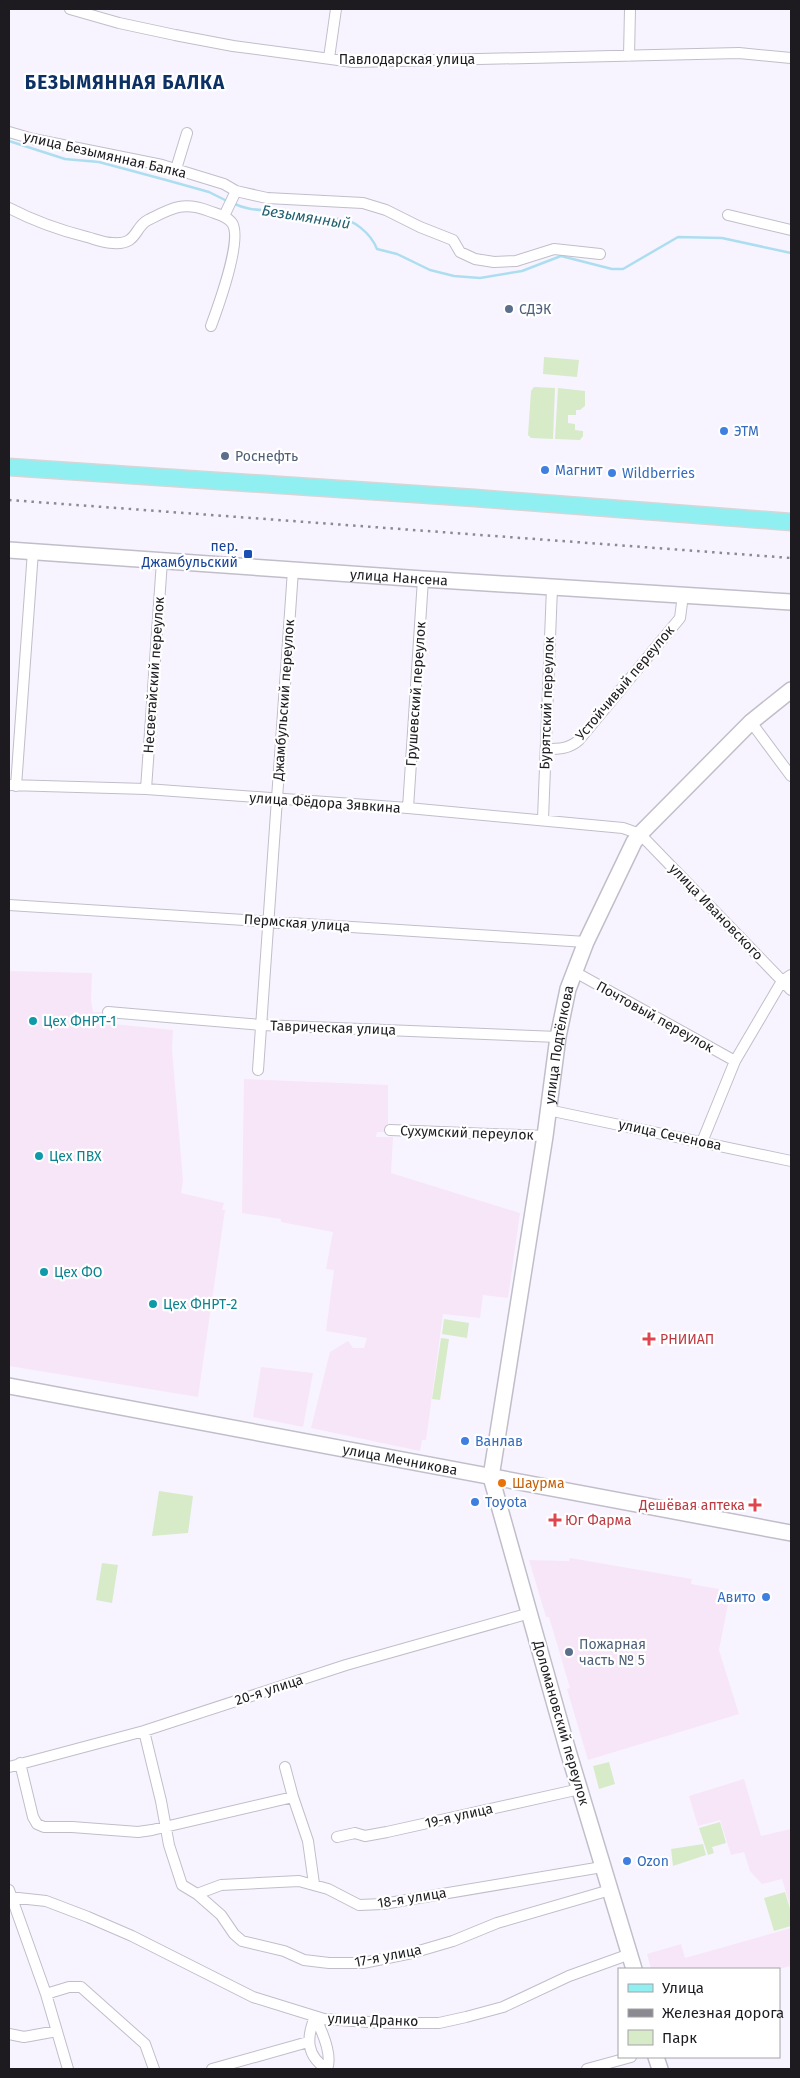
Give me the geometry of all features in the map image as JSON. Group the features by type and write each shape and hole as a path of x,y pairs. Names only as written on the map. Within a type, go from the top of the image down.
{"main road":[{"path":"9,467 475,498 791,522"},
{"name":"улица Нансена","path":"9,550 552,588 791,602"},
{"name":"улица Подтёлкова","path":"491,1476 558,1037 568,989 574,972 586,942 634,842 640,834 751,722 791,690"},
{"name":"улица Мечникова","path":"9,1386 791,1533"},
{"name":"Доломановский переулок","path":"491,1476 602,1867 634,1968"}],"street":[{"name":"Павлодарская улица","path":"70,9 118,23 175,35 234,46 353,62 739,53 791,58"},
{"path":"328,58 336,9"},
{"path":"629,56 630,9"},
{"name":"улица Безымянная Балка","path":"9,132 33,139 176,169 224,184 236,191 267,198 363,203 386,210 420,228 453,240 460,252 475,259 494,262 516,261 554,249 600,254"},
{"path":"176,169 187,133"},
{"path":"225,212 236,191"},
{"path":"9,208 36,222 55,229 113,244 126,242 134,238 146,221 185,204 225,212 236,235 232,259 211,326"},
{"path":"728,215 791,230"},
{"path":"13,785 33,552"},
{"name":"Несветайский переулок","path":"146,789 162,561"},
{"name":"Джамбульский переулок","path":"258,1070 293,570"},
{"name":"Грушевский переулок","path":"408,808 423,579"},
{"name":"Бурятский переулок","path":"543,819 552,588"},
{"name":"Устойчивый переулок","path":"546,749 562,749 572,746 579,740 680,618 683,595"},
{"path":"751,722 791,776"},
{"name":"улица Фёдора Зявкина","path":"13,785 146,789 408,808 543,819 623,828 640,834"},
{"name":"улица Ивановского","path":"640,834 787,978 791,990"},
{"name":"Пермская улица","path":"9,904 586,942"},
{"name":"Почтовый переулок","path":"574,972 735,1062"},
{"path":"702,1142 735,1062 787,978"},
{"name":"Таврическая улица","path":"108,1012 261,1025 558,1037"},
{"name":"улица Сеченова","path":"548,1110 791,1161"},
{"name":"Сухумский переулок","path":"390,1130 544,1136"},
{"name":"20-я улица","path":"9,1767 144,1731 346,1665 530,1613"},
{"name":"17-я улица","path":"144,1731 173,1860 182,1885 197,1894 221,1915 234,1934 242,1941 284,1951 304,1960 348,1964 412,1953 453,1941 497,1923 610,1890"},
{"path":"20,1763 33,1817 37,1824 44,1828 72,1827 138,1832 166,1828 293,1797"},
{"path":"285,1767 308,1841 314,1884"},
{"name":"19-я улица","path":"337,1837 355,1833 365,1836 387,1832 580,1789"},
{"name":"18-я улица","path":"197,1894 221,1885 299,1881 314,1884 359,1905 383,1904 602,1867"},
{"path":"9,1895 46,1994 68,2069"},
{"name":"улица Дранко","path":"9,1895 46,1901 88,1917 132,1936 252,1997 314,2018 351,2022 439,2022 503,2008 568,1976 630,1954"},
{"path":"46,1994 69,1986 81,1987 145,2044 154,2069"},
{"path":"314,2018 328,2054 329,2065 327,2069 321,2066 312,2054 308,2042 314,2018"},
{"path":"9,2034 24,2036 57,2031"},
{"path":"212,2069 308,2042"},
{"path":"587,2069 627,2058"}],"shaded area":[{"path":"9,971 92,973 91,1000 93,1012 102,1012 104,1023 173,1030 172,1049 183,1181 181,1193 224,1203 222,1210 225,1210 198,1397 9,1366"},
{"path":"244,1079 388,1085 388,1125 386,1132 377,1132 376,1137 393,1137 391,1173 520,1213 508,1298 483,1295 480,1318 443,1314 426,1440 422,1440 420,1451 311,1428 330,1352 348,1341 353,1348 364,1348 367,1338 326,1331 334,1270 326,1269 333,1232 281,1222 281,1219 242,1213"},
{"path":"261,1367 313,1373 303,1427 253,1417"},
{"path":"570,1558 692,1579 691,1584 719,1589 719,1592 730,1594 719,1650 739,1714 588,1760 567,1689 570,1688 549,1617 546,1617 529,1560 569,1561"},
{"path":"744,1779 761,1836 791,1829 791,1909 782,1879 762,1884 750,1871 744,1852 731,1855 720,1820 698,1826 689,1796"},
{"path":"791,1928 791,1966 780,1969 651,1968 647,1954 681,1944 685,1958"}],"green space":[{"path":"544,357 579,360 577,377 543,374"},
{"path":"534,387 555,388 553,439 531,438 528,435 531,391"},
{"path":"558,388 585,391 585,406 580,410 576,410 576,415 568,415 568,423 575,424 575,430 583,431 583,436 580,440 555,439"},
{"path":"444,1319 469,1323 467,1338 442,1334"},
{"path":"441,1338 449,1339 440,1400 432,1399"},
{"path":"159,1491 193,1496 188,1533 152,1536"},
{"path":"102,1563 118,1565 112,1603 96,1600"},
{"path":"609,1762 615,1784 599,1789 593,1766"},
{"path":"720,1822 726,1843 712,1847 714,1853 708,1855 699,1828"},
{"path":"703,1844 706,1855 673,1866 671,1849"},
{"path":"785,1892 791,1912 791,1926 774,1931 764,1898"}],"waterway":[{"name":"Безымянный","path":"9,141 65,159 99,162 166,180 209,192 227,201"},
{"name":"Безымянный","path":"232,203 251,209 282,212 315,222 342,219 355,224 366,232 377,249 397,254 430,270 454,276 480,278 522,271 561,256 612,269 623,269 678,237 722,238 791,253"}],"railway":[{"path":"9,500 791,558"}],"place":[{"name":"СДЭК","path":"509,309"},
{"name":"ЭТМ","path":"724,431"},
{"name":"Роснефть","path":"225,456"},
{"name":"Магнит","path":"545,470"},
{"name":"Wildberries","path":"612,473"},
{"name":"пер. Джамбульский","path":"248,554"},
{"name":"Цех ФНРТ-1","path":"33,1021"},
{"name":"Цех ПВХ","path":"39,1156"},
{"name":"Цех ФО","path":"44,1272"},
{"name":"Цех ФНРТ-2","path":"153,1304"},
{"name":"РНИИАП","path":"649,1339"},
{"name":"Ванлав","path":"465,1441"},
{"name":"Шаурма","path":"502,1483"},
{"name":"Toyota","path":"475,1502"},
{"name":"Дешёвая аптека","path":"755,1505"},
{"name":"Юг Фарма","path":"555,1520"},
{"name":"Авито","path":"766,1597"},
{"name":"Пожарная часть № 5","path":"569,1652"},
{"name":"Ozon","path":"627,1861"}],"district":[{"name":"БЕЗЫМЯННАЯ БАЛКА","path":"125,82"}]}
